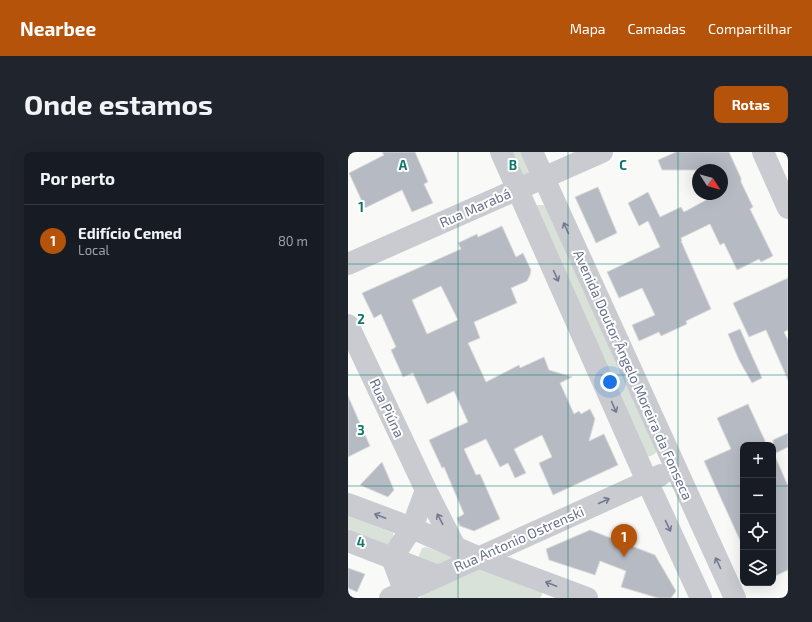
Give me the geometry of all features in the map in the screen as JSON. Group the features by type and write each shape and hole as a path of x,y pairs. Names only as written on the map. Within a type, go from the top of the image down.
{"street":[{"path":"501,152 647,481 701,598"},
{"name":"Avenida Doutor Ângelo Moreira da Fonseca","path":"532,152 735,598"},
{"name":"Rua Marabá","path":"348,264 602,152"},
{"path":"763,152 788,208"},
{"name":"Rua Piúna","path":"348,325 426,490 455,547"},
{"name":"Rua Antonio Ostrenski","path":"401,596 438,576 675,468"},
{"path":"401,596 392,558 412,528 426,490"},
{"path":"348,504 412,528 480,558 587,598"},
{"path":"522,573 521,559 527,535"},
{"path":"348,542 438,576"}],"shaded area":[{"path":"507,152 524,152 531,169 529,172 523,176"},
{"path":"538,205 544,205 656,449 656,453 651,456 644,457 534,208"},
{"path":"348,515 393,533 394,537 390,546 348,534"},
{"path":"426,547 456,558 437,566 418,558 422,548"},
{"path":"480,568 542,592 542,595 540,598 420,598 423,594"}],"building":[{"path":"382,152 415,152 428,182 424,184 433,203 412,212 402,190 365,208 349,173 384,155"},
{"path":"676,152 729,152 753,207 750,209 773,256 761,262 759,259 737,270 724,243 720,245 710,224 681,238 711,309 686,321 687,324 661,336 659,332 639,341 632,325 655,315 642,288 619,298 607,272 660,247 648,221 639,226 628,203 648,192 660,217 681,207 684,212 706,200 728,200 728,164 692,164 692,170 662,170 658,160"},
{"path":"598,187 617,233 596,243 575,197"},
{"path":"502,226 516,257 523,253 531,270 527,281 511,288 517,303 474,322 480,338 468,343 486,382 519,365 520,368 544,357 549,370 572,377 560,383 574,414 579,411 581,414 590,409 595,419 589,441 604,434 618,465 553,495 539,463 552,457 542,435 514,449 526,473 515,478 508,463 500,467 486,439 464,449 476,475 480,474 500,519 474,531 460,526 457,518 464,514 444,467 442,468 429,440 468,422 454,391 427,404 413,373 403,377 391,350 396,347 381,314 374,318 362,293 461,249 458,243 477,234 478,237","holes":["441,286 458,320 427,334 412,300"]},
{"path":"788,278 788,330 784,332 788,340 788,380 766,330 749,337 733,303"},
{"path":"740,329 762,378 752,383 739,360 728,334"},
{"path":"348,396 370,446 348,457"},
{"path":"748,404 766,442 740,442 740,540 704,461 731,449 717,418"},
{"path":"788,433 788,447 776,453 776,442 773,442 773,440"},
{"path":"776,459 788,486 788,570 776,576"},
{"path":"382,462 394,490 388,497 360,485"},
{"path":"590,530 655,555 676,591 671,598 658,598 621,587 626,571 600,561 595,575 549,560 546,549"},
{"path":"348,568 365,574 357,592 348,588"}],"place":[{"name":"Edifício Cemed","path":"624,557"}]}
